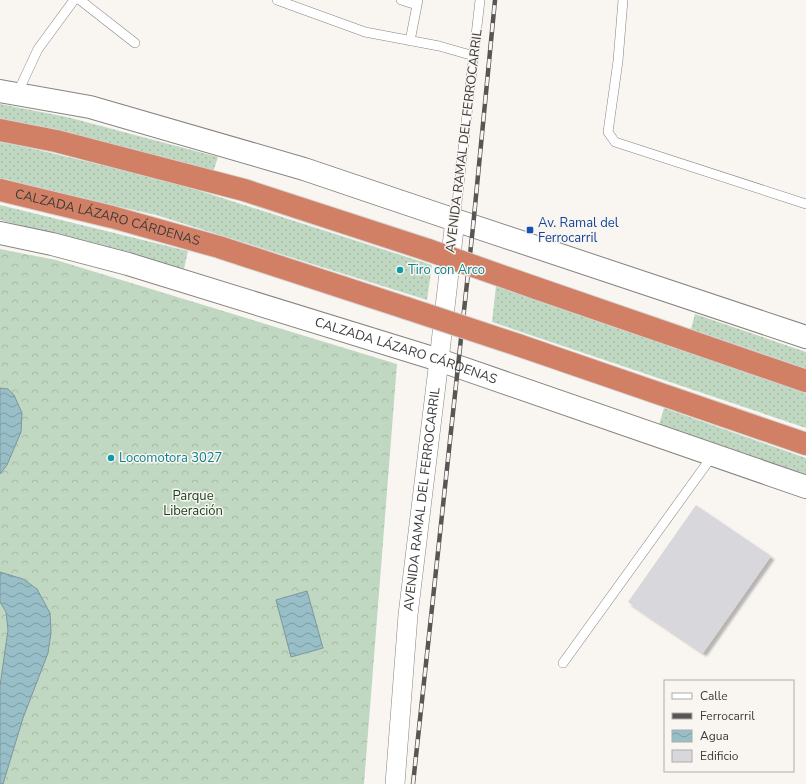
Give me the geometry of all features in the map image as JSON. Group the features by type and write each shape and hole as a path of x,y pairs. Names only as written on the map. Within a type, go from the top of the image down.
{"highway":[{"path":"0,130 56,141 244,190 428,250 806,381"},
{"name":"CALZADA LÁZARO CÁRDENAS","path":"0,190 112,217 219,247 518,345 806,444"}],"main road":[{"path":"9,92 90,107 289,164 806,337"},
{"name":"CALZADA LÁZARO CÁRDENAS","path":"0,233 52,244 128,264 439,360 806,487"}],"street":[{"name":"AVENIDA RAMAL DEL FERROCARRIL","path":"395,784 408,615 455,220"}],"lane":[{"path":"9,92 74,0"},
{"path":"80,0 135,43"},
{"path":"277,0 365,32 439,46 474,56"},
{"path":"401,0 417,3 410,41"},
{"name":"AVENIDA RAMAL DEL FERROCARRIL","path":"455,220 480,0"},
{"path":"623,0 618,61 608,132 615,142 806,204"},
{"path":"563,663 713,455"}],"green space":[{"path":"0,104 67,117 218,157 213,172 0,122"},
{"path":"0,141 166,180 432,265 427,300 156,215 0,180"},
{"path":"0,205 188,251 184,269 0,220"},
{"name":"Parque Liberación","path":"0,249 56,260 397,364 364,784 0,784"},
{"path":"496,286 806,391 806,428 492,322"},
{"path":"695,314 806,352 806,369 691,329"},
{"path":"664,408 806,458 806,477 659,425"}],"water":[{"path":"0,388 8,389 14,395 22,413 21,432 7,465 0,474"},
{"path":"0,572 23,579 37,589 50,613 51,633 48,653 23,718 3,784 0,784 0,686 8,630 6,612 0,602"},
{"path":"307,591 323,648 291,657 276,600"}],"building":[{"path":"696,505 771,556 703,653 628,602"}],"railway":[{"path":"413,784 473,227 495,0"}],"place":[{"name":"Av. Ramal del Ferrocarril","path":"530,230"},
{"name":"Tiro con Arco","path":"400,270"},
{"name":"Locomotora 3027","path":"111,458"}]}
